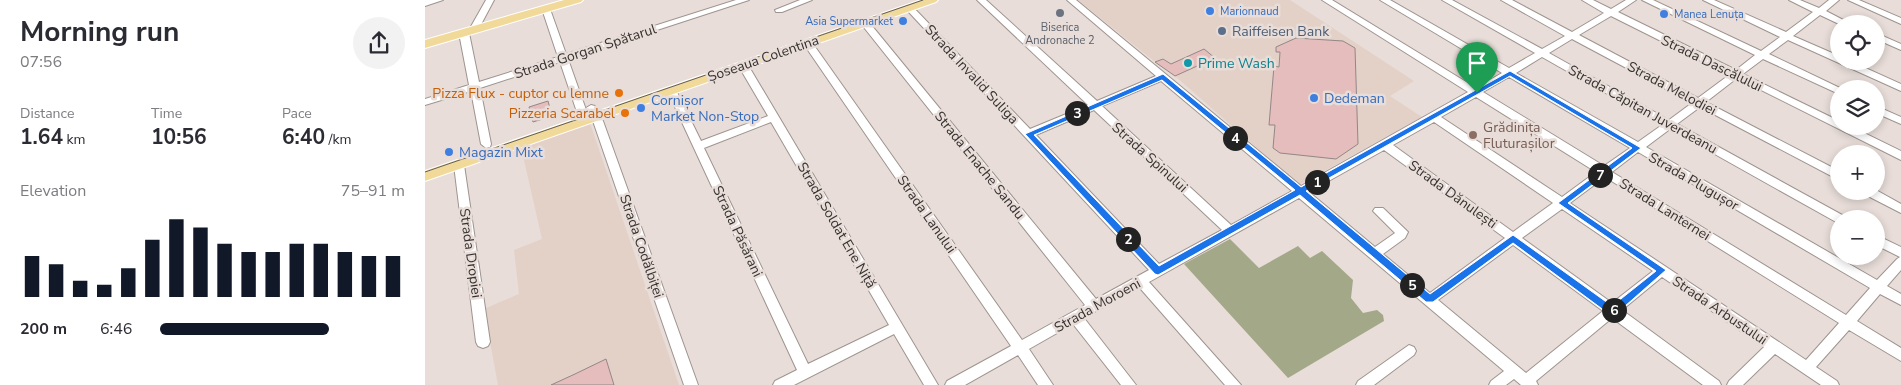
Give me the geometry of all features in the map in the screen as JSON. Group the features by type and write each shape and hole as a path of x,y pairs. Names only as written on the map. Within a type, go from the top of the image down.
{"main road":[{"path":"425,44 577,0"},
{"name":"Șoseaua Colentina","path":"425,176 907,3 932,0"},
{"name":"Șoseaua Colentina","path":"425,166 486,144 590,116 671,90 865,23 907,3"}],"street":[{"path":"425,3 439,0"},
{"path":"486,144 475,86 469,31 491,0"},
{"name":"Strada Gorgan Spătarul","path":"425,102 745,0"},
{"path":"779,10 808,0"},
{"name":"Strada Spinului","path":"981,0 1231,231"},
{"path":"1071,0 1376,253 1528,383 1662,270"},
{"name":"Strada Lanternei","path":"1326,0 1901,355"},
{"name":"Strada Plugușor","path":"1384,0 1901,300"},
{"name":"Strada Căpitan Juverdeanu","path":"1446,0 1830,213"},
{"name":"Strada Melodiei","path":"1505,0 1830,171"},
{"name":"Strada Dascălului","path":"1586,0 1830,121"},
{"name":"Strada Moroeni","path":"952,385 1435,117 1632,0"},
{"path":"1646,0 1830,88"},
{"path":"1707,0 1830,55"},
{"path":"1793,0 1830,16"},
{"path":"1429,300 1638,148 1835,0"},
{"path":"1852,0 1901,21"},
{"name":"Strada Invalid Suliga","path":"907,3 1158,271"},
{"name":"Strada Codălbiței","path":"546,9 563,58 590,116 691,385"},
{"name":"Strada Enache Sandu","path":"865,23 1094,306"},
{"path":"1885,40 1901,47"},
{"name":"Strada Lanului","path":"808,42 1046,385"},
{"name":"Strada Soldat Ene Niță","path":"743,65 931,385"},
{"path":"1862,70 1901,88"},
{"path":"1029,134 1163,77"},
{"name":"Strada Păsărani","path":"671,90 805,372"},
{"path":"1885,113 1901,121"},
{"path":"698,146 774,117"},
{"name":"Strada Arbustului","path":"1435,117 1832,385"},
{"name":"Strada Dascălului","path":"1858,135 1901,156"},
{"name":"Strada Dănulești","path":"1385,145 1714,385"},
{"name":"Strada Dropiei","path":"459,164 483,342"},
{"path":"1884,200 1901,209"},
{"path":"1376,253 1401,235 1401,232 1379,211"},
{"path":"1885,244 1901,252"},
{"path":"1807,368 1901,262"},
{"path":"1141,281 1234,385"},
{"path":"1075,317 1129,385"},
{"path":"780,385 897,327"},
{"path":"1735,385 1774,346"},
{"path":"1363,385 1409,351"},
{"path":"1496,385 1514,371"}],"shaded area":[{"path":"1078,0 1290,0 1414,81 1390,96 1422,117 1299,185 1175,76 1212,59 1213,56 1204,49 1171,64 1163,59 1155,62"},
{"path":"590,123 679,385 498,385 484,309 519,294 514,250 542,239 521,147"}],"green space":[{"path":"1230,239 1259,268 1298,246 1310,258 1322,251 1353,280 1351,298 1363,313 1377,310 1383,315 1384,321 1288,378 1184,264"}],"building":[{"name":"Dedeman","path":"1296,38 1343,41 1355,48 1358,144 1336,159 1280,153 1273,148 1275,125 1269,125 1274,66 1279,67 1280,52 1276,52 1276,47"},
{"name":"Prime Wash","path":"1204,49 1215,58 1175,76 1155,62 1163,59 1171,64"},
{"path":"548,101 552,116 533,122 529,107"},
{"path":"606,359 614,385 551,385 575,374"}],"tram line":[{"path":"425,172 923,0"}],"place":[{"name":"Marionnaud","path":"1210,11"},
{"name":"Biserica Andronache 2","path":"1060,13"},
{"name":"Manea Lenuța","path":"1664,14"},
{"name":"Asia Supermarket","path":"903,21"},
{"name":"Raiffeisen Bank","path":"1222,31"},
{"name":"Prime Wash","path":"1188,63"},
{"name":"Pizza Flux - cuptor cu lemne","path":"619,93"},
{"name":"Dedeman","path":"1314,98"},
{"name":"Cornișor Market Non-Stop","path":"641,108"},
{"name":"Pizzeria Scarabel","path":"625,113"},
{"name":"Grădinița Fluturașilor","path":"1473,135"},
{"name":"Magazin Mixt","path":"449,152"}],"route":[{"path":"1477,93 1309,186 1301,191 1231,231 1158,271 1029,134 1163,77 1241,142 1301,191 1376,253 1429,300 1513,238 1613,311 1662,270 1562,203 1638,148 1510,73 1477,93"}]}
